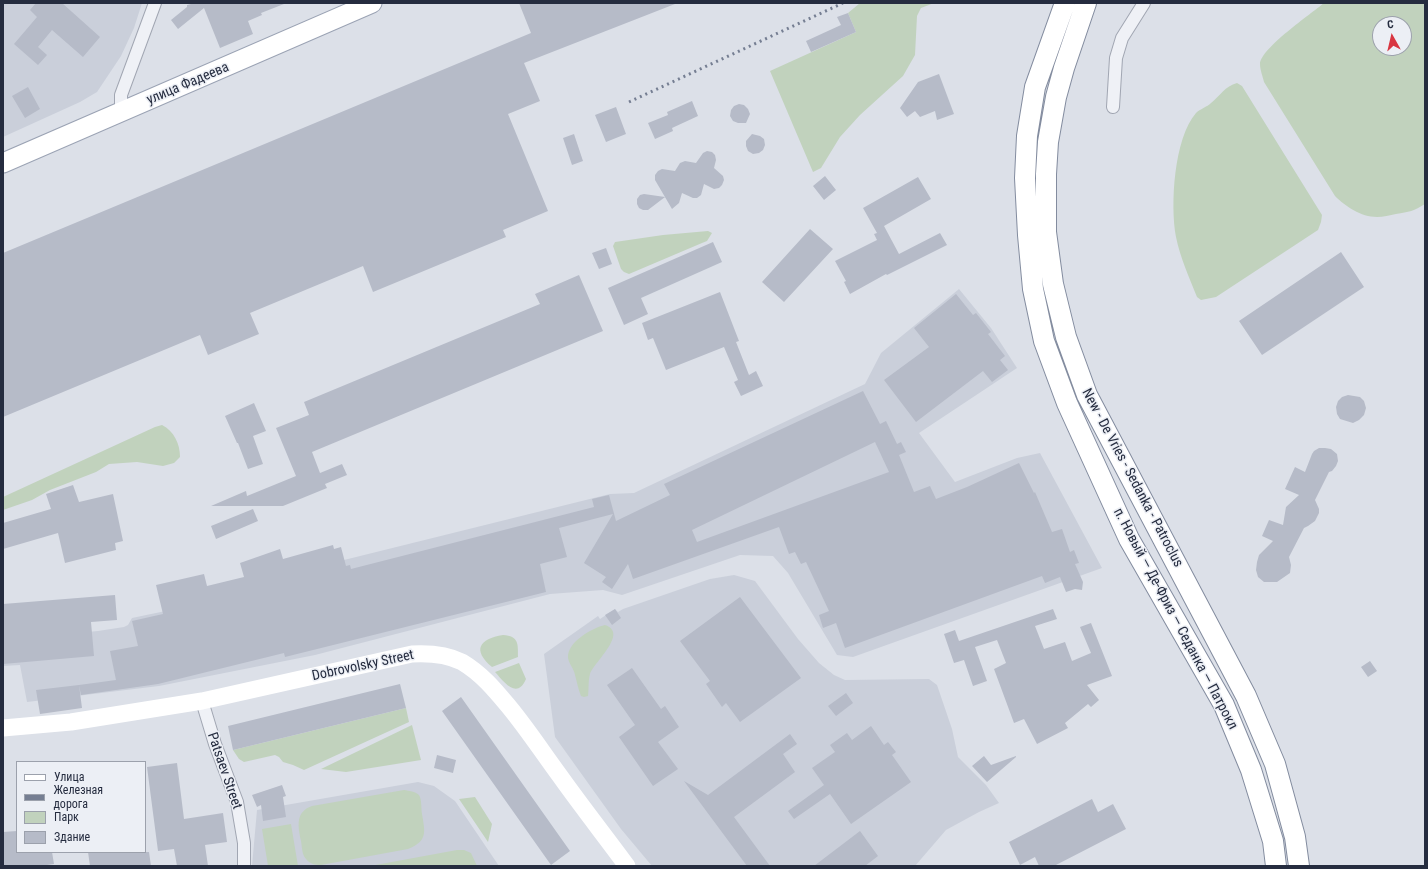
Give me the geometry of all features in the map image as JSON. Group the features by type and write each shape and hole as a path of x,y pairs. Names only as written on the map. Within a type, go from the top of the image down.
{"highway":[{"name":"п. Новый — Де-Фриз — Седанка — Патрокл","path":"1065,3 1035,88 1027,136 1025,178 1028,235 1033,289 1044,341 1067,403 1129,538 1224,706 1251,770 1273,841 1276,866"},
{"name":"New - De Vries - Sedanka - Patroclus","path":"1086,3 1056,97 1048,142 1046,174 1046,232 1053,284 1066,337 1087,395 1246,696 1275,764 1295,837 1299,866"}],"main road":[{"name":"улица Фадеева","path":"3,163 372,3"},
{"name":"Dobrovolsky Street","path":"3,728 71,722 202,701 412,654 441,654 461,662 481,676 493,687 533,738 627,866"}],"street":[{"path":"121,113 121,95 155,3"},
{"path":"1113,106 1114,78 1118,51 1122,38 1144,3"},
{"name":"Patsaev Street","path":"202,701 215,744 236,802 244,843 244,866"}],"shaded area":[{"path":"3,3 142,3 134,28 121,56 97,92 80,102 3,137"},
{"path":"959,289 991,328 1017,368 919,433 955,482 1017,458 1040,453 1102,568 853,657 837,655 788,573 773,556 740,555 622,595 603,590 550,594 315,655 159,686 27,702 20,665 3,666 3,640 124,627 128,625 132,618 218,600 344,560 610,494 634,493 865,384 881,353"},
{"path":"734,575 755,581 798,639 819,663 834,675 845,680 929,679 937,685 952,729 958,757 986,785 999,803 946,830 915,866 652,866 621,829 555,737 544,654 598,616 600,619 615,609 618,612 710,579"},
{"path":"418,782 434,786 455,801 499,866 252,866 257,810"}],"green space":[{"path":"860,3 934,3 921,8 917,16 915,55 903,76 860,115 840,137 821,168 813,172 770,71 856,32 848,13"},
{"path":"1324,3 1425,3 1425,204 1404,213 1371,217 1359,213 1344,204 1335,196 1264,82 1260,66 1263,57 1269,49 1298,23"},
{"path":"1237,83 1242,86 1322,215 1321,222 1318,230 1216,297 1201,300 1197,297 1176,237 1174,224 1174,190 1178,155 1189,124 1196,113 1214,100 1229,86"},
{"path":"708,231 712,233 707,241 629,274 621,269 613,246 615,242 663,235"},
{"path":"162,425 173,434 179,447 180,457 174,463 163,466 137,462 109,464 96,472 50,490 32,500 3,510 3,497"},
{"path":"605,625 611,629 613,634 612,641 590,674 588,696 584,697 581,696 568,658 569,652 576,641 581,637 594,629"},
{"path":"503,635 515,639 518,657 492,667 482,655 480,650 481,646 488,639"},
{"path":"519,663 526,679 519,688 515,689 506,684 495,672"},
{"path":"406,708 409,722 304,770 283,762 275,755 244,762 239,759 233,750"},
{"path":"412,725 421,760 346,772 321,769"},
{"path":"404,790 416,793 421,799 424,835 419,843 408,849 321,865 311,863 305,857 302,851 299,820 300,816 307,809 312,806"},
{"path":"475,797 492,824 488,842 459,799"},
{"path":"291,824 298,866 268,866 262,829"},
{"path":"464,850 471,853 477,866 370,866"}],"building":[{"path":"36,3 62,3 100,37 83,57 52,30 38,47 47,55 38,65 14,44 37,17 30,10"},
{"path":"195,3 284,4 261,13 262,15 248,21 253,34 220,48 204,8 178,29 171,20 187,7 187,5"},
{"path":"519,3 675,4 524,63 540,101 508,114 548,211 503,230 506,237 373,292 363,266 250,313 259,334 208,355 200,335 3,417 3,253 531,33"},
{"path":"848,13 856,32 811,52 806,41 841,25 837,17"},
{"path":"939,74 954,114 937,120 935,111 920,117 915,111 907,117 900,108 918,82"},
{"path":"28,87 40,109 25,118 12,96"},
{"path":"692,101 698,116 672,128 673,131 655,139 648,123 668,115 667,112"},
{"path":"739,104 744,105 750,114 746,123 738,123 733,121 730,116 731,110 734,106"},
{"path":"616,107 626,134 606,142 595,115"},
{"path":"574,134 583,161 572,165 563,138"},
{"path":"752,134 760,136 764,139 765,145 763,150 759,153 753,154 748,151 746,146 746,141"},
{"path":"707,151 712,152 715,155 716,160 714,168 723,176 724,180 722,185 719,188 714,189 704,184 701,195 697,198 693,198 682,193 679,203 672,209 655,180 655,175 662,169 675,171 680,163 685,161 696,163 703,153"},
{"path":"825,176 836,190 824,200 813,186"},
{"path":"918,177 931,199 884,226 899,254 940,233 947,245 887,275 886,274 850,294 844,282 846,281 835,261 877,240 874,234 877,233 863,208"},
{"path":"644,194 665,197 648,210 643,210 639,208 637,199 640,195"},
{"path":"810,229 833,249 784,302 762,282"},
{"path":"713,242 722,262 641,298 648,314 624,325 608,288"},
{"path":"606,248 612,264 599,269 592,253"},
{"path":"1341,252 1364,287 1262,355 1239,321"},
{"path":"579,275 603,331 312,452 320,473 342,464 347,475 325,484 327,488 283,506 211,506 246,491 247,496 296,476 276,428 309,415 304,402 540,304 535,294"},
{"path":"720,292 739,341 736,342 749,375 756,371 763,386 741,396 734,382 738,380 724,347 666,370 653,338 648,340 642,323"},
{"path":"956,294 973,315 976,313 991,332 988,334 1005,356 1000,360 1008,370 992,382 983,371 916,422 884,380 929,347 914,328"},
{"path":"863,391 880,424 886,421 897,444 901,442 906,452 899,455 914,492 930,486 936,499 967,487 1019,463 1034,493 1035,492 1052,532 1062,529 1070,552 1074,550 1079,563 1075,564 1083,582 1082,590 1075,589 1066,592 1060,577 1045,583 1042,576 845,648 836,623 823,628 819,615 829,611 806,562 801,564 795,552 789,554 779,527 633,579 628,564 612,589 602,582 606,577 584,563 613,514 559,528 567,557 540,564 546,592 285,657 284,653 158,684 81,695 79,685 116,680 110,651 138,646 132,621 163,614 156,585 204,574 207,586 244,577 240,563 280,549 283,559 333,545 334,549 341,547 346,566 350,565 351,569 594,507 592,499 609,495 616,521 670,495 664,484","holes":["875,442 889,472 697,542 692,530"]},
{"path":"1348,395 1360,397 1364,401 1366,408 1364,415 1353,423 1340,419 1337,414 1336,407 1338,401 1342,397"},
{"path":"254,403 266,431 253,436 263,464 248,469 225,416"},
{"path":"1319,448 1331,449 1337,454 1338,461 1332,471 1329,472 1315,500 1319,513 1315,521 1304,528 1289,557 1291,565 1290,573 1277,582 1264,582 1258,577 1256,570 1257,562 1259,555 1273,541 1262,536 1269,520 1283,525 1286,507 1299,495 1285,489 1295,467 1305,472 1312,454"},
{"path":"73,485 79,502 113,494 123,541 115,543 116,550 65,563 58,533 3,549 3,523 51,509 46,494"},
{"path":"253,509 258,521 216,539 211,526"},
{"path":"115,595 117,620 91,622 94,656 3,664 3,604"},
{"path":"740,597 801,678 740,722 726,703 722,707 706,684 710,681 680,641"},
{"path":"615,609 621,618 612,625 605,615"},
{"path":"1053,609 1057,619 1035,626 1044,649 1065,642 1072,661 1091,653 1080,627 1091,623 1112,676 1087,685 1099,700 1091,707 1088,704 1065,723 1068,728 1037,744 1024,719 1014,723 994,669 1006,663 997,640 975,647 987,681 973,686 964,660 954,663 944,634 955,630 959,641"},
{"path":"1370,661 1377,671 1368,677 1361,667"},
{"path":"632,668 661,709 665,706 679,727 658,742 678,769 653,786 619,737 635,725 607,685"},
{"path":"400,684 406,708 233,750 228,726"},
{"path":"79,685 82,708 40,714 36,690"},
{"path":"846,693 853,703 836,716 828,706"},
{"path":"461,697 570,851 551,865 442,711"},
{"path":"871,726 884,745 888,742 896,752 892,755 911,782 851,824 830,794 794,819 788,811 824,785 812,768 835,752 830,745 847,733 852,740"},
{"path":"790,734 797,744 783,754 795,772 734,817 770,866 747,866 684,781 708,795"},
{"path":"437,755 456,760 453,773 434,768"},
{"path":"984,756 991,765 1016,757 987,782 972,766"},
{"path":"177,763 184,819 223,813 227,842 205,845 208,866 177,866 174,849 158,851 147,767"},
{"path":"282,785 286,796 283,797 286,817 263,821 261,805 257,807 252,795"},
{"path":"1092,799 1098,812 1113,804 1126,829 1054,866 1039,866 1035,857 1020,865 1009,842"},
{"path":"16,831 16,853 52,853 54,864 40,866 3,866 3,832"},
{"path":"860,831 878,856 865,866 814,866"},
{"path":"149,852 151,866 90,866 88,853"}],"railway":[{"path":"629,102 843,3"}]}
